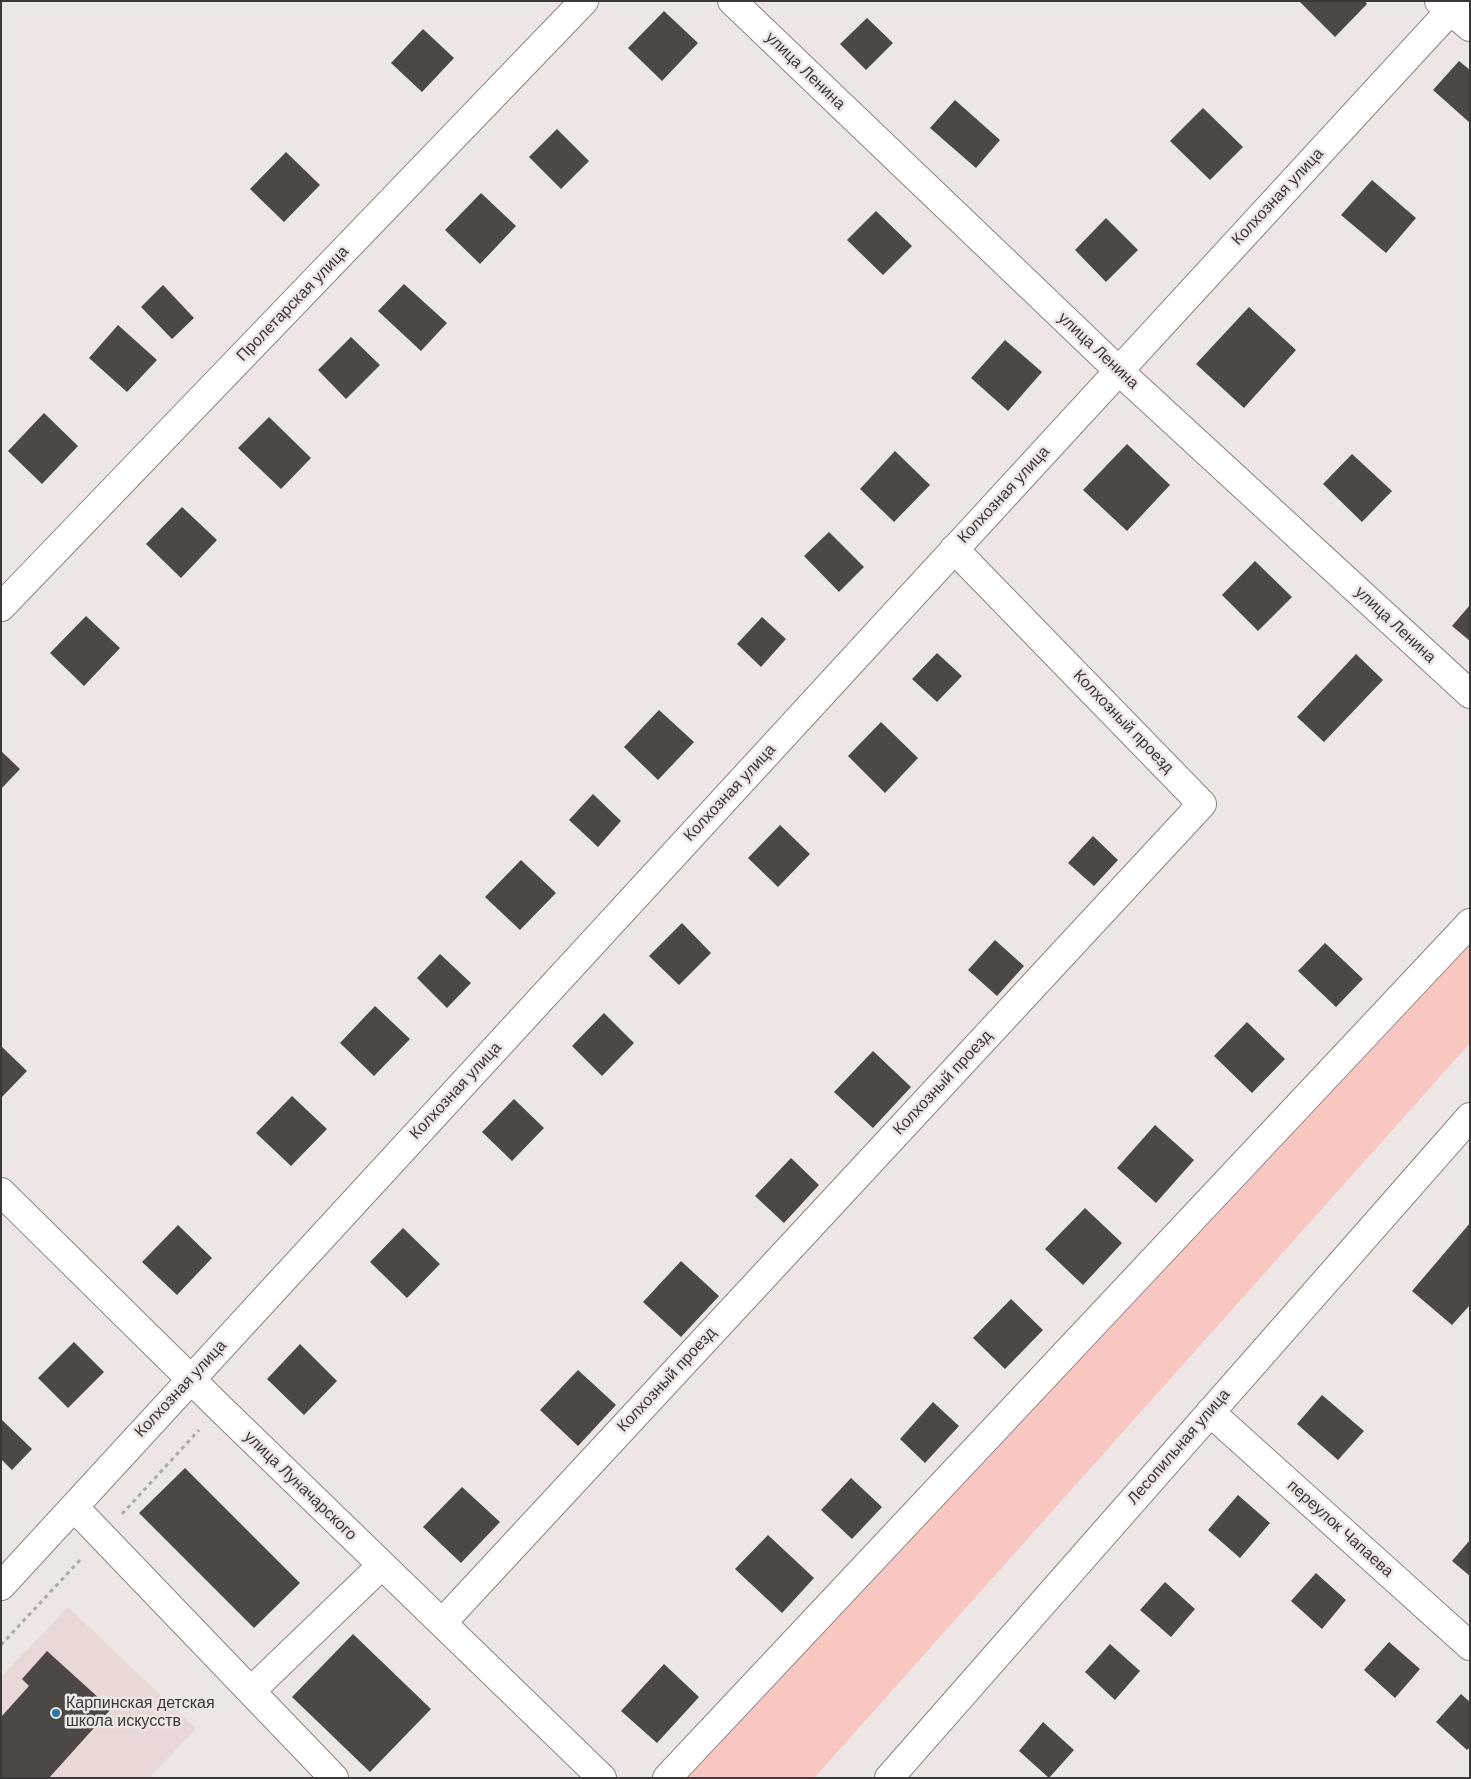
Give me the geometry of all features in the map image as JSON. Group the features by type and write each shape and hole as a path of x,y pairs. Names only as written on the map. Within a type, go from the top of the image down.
{"street":[{"name":"Пролетарская улица","path":"1,607 584,1"},
{"name":"улица Ленина","path":"732,1 1119,371 1470,694"},
{"name":"Колхозная улица","path":"1,1586 1119,371 1454,10"},
{"name":"Колхозный проезд","path":"442,1623 1202,804 954,550"},
{"path":"667,1778 1470,923"},
{"name":"Лесопильная улица","path":"889,1778 1470,1117"},
{"name":"улица Луначарского","path":"1,1192 190,1380 602,1778"},
{"name":"переулок Чапаева","path":"1210,1412 1470,1646"},
{"path":"74,1507 334,1778"},
{"path":"251,1691 382,1565"}],"shaded area":[{"path":"1470,937 1470,1043 814,1778 688,1778"},
{"path":"68,1607 196,1729 149,1778 1,1778 1,1677"}],"building":[{"path":"1299,1 1365,1 1367,4 1335,37"},
{"path":"664,11 698,43 662,81 628,48"},
{"path":"867,18 893,43 866,70 840,44"},
{"path":"423,29 454,58 422,92 391,63"},
{"path":"1459,61 1470,70 1470,123 1433,90"},
{"path":"955,100 1000,140 976,168 930,128"},
{"path":"1203,108 1243,147 1210,180 1170,141"},
{"path":"557,129 589,161 561,189 529,157"},
{"path":"286,152 320,185 284,222 250,189"},
{"path":"1372,180 1416,218 1386,253 1341,215"},
{"path":"481,193 516,226 480,264 445,230"},
{"path":"876,211 912,246 883,275 847,240"},
{"path":"1106,218 1138,250 1106,282 1075,250"},
{"path":"404,284 447,323 421,351 378,311"},
{"path":"163,285 194,318 172,339 141,307"},
{"path":"1249,307 1296,350 1244,408 1196,364"},
{"path":"118,325 157,360 127,392 89,358"},
{"path":"351,337 380,365 346,399 318,370"},
{"path":"1005,340 1042,372 1008,411 971,378"},
{"path":"44,413 78,446 42,484 8,451"},
{"path":"269,417 311,458 281,489 238,448"},
{"path":"1127,444 1170,485 1127,531 1083,490"},
{"path":"895,451 930,485 894,522 860,489"},
{"path":"1352,454 1392,491 1362,522 1323,484"},
{"path":"182,507 217,540 181,578 146,544"},
{"path":"829,532 864,567 839,592 804,556"},
{"path":"1255,561 1292,597 1258,631 1222,595"},
{"path":"1470,605 1470,641 1452,626"},
{"path":"86,616 120,648 84,686 50,653"},
{"path":"762,617 786,639 761,667 737,644"},
{"path":"937,653 962,676 937,702 912,679"},
{"path":"1356,654 1383,680 1324,742 1297,717"},
{"path":"659,710 694,742 658,780 624,747"},
{"path":"881,722 918,758 885,793 848,756"},
{"path":"1,751 20,769 1,789"},
{"path":"593,794 621,821 598,847 569,820"},
{"path":"780,825 810,854 778,887 748,858"},
{"path":"1093,836 1118,860 1094,886 1068,863"},
{"path":"521,860 556,893 520,930 485,897"},
{"path":"682,923 711,953 679,985 649,956"},
{"path":"995,940 1024,966 997,996 968,970"},
{"path":"1325,943 1363,979 1336,1007 1298,971"},
{"path":"440,954 471,983 447,1008 417,978"},
{"path":"375,1006 410,1039 374,1076 340,1043"},
{"path":"604,1013 634,1043 602,1076 572,1046"},
{"path":"1247,1022 1285,1059 1252,1093 1214,1056"},
{"path":"1,1046 27,1071 1,1098"},
{"path":"873,1051 911,1087 873,1128 834,1092"},
{"path":"292,1096 327,1129 291,1166 256,1133"},
{"path":"514,1099 544,1128 512,1161 482,1132"},
{"path":"1155,1125 1194,1160 1156,1203 1117,1168"},
{"path":"791,1158 819,1185 784,1223 755,1196"},
{"path":"1085,1208 1122,1243 1083,1285 1045,1249"},
{"path":"1470,1223 1470,1305 1452,1325 1412,1291"},
{"path":"178,1225 212,1258 177,1295 142,1262"},
{"path":"403,1228 440,1264 407,1298 370,1262"},
{"path":"681,1261 719,1296 681,1337 643,1302"},
{"path":"1011,1299 1043,1330 1005,1369 973,1338"},
{"path":"74,1342 104,1372 68,1408 38,1378"},
{"path":"300,1344 337,1381 304,1415 267,1379"},
{"path":"578,1370 616,1405 578,1446 540,1410"},
{"path":"1322,1395 1364,1431 1338,1460 1297,1424"},
{"path":"933,1402 959,1426 925,1463 900,1439"},
{"path":"1,1419 32,1449 12,1470 1,1459"},
{"path":"185,1468 300,1583 254,1628 139,1513"},
{"path":"851,1478 882,1507 852,1539 821,1510"},
{"path":"462,1487 500,1522 461,1563 423,1527"},
{"path":"1238,1495 1270,1523 1240,1558 1208,1530"},
{"path":"768,1535 814,1578 782,1613 735,1569"},
{"path":"1470,1540 1470,1576 1452,1561"},
{"path":"1316,1573 1346,1600 1322,1629 1291,1601"},
{"path":"1165,1582 1195,1609 1171,1637 1140,1610"},
{"path":"353,1634 431,1709 370,1772 292,1697"},
{"path":"1389,1642 1420,1669 1395,1698 1364,1670"},
{"path":"1110,1644 1140,1671 1115,1700 1085,1672"},
{"name":"Карпинская детская школа искусств","path":"47,1651 111,1709 49,1778 1,1778 1,1717 29,1686 22,1679"},
{"path":"664,1664 699,1697 657,1743 621,1711"},
{"path":"1461,1694 1470,1702 1470,1747 1467,1750 1436,1722"},
{"path":"1043,1722 1074,1750 1049,1778 1019,1751"}],"place":[{"name":"Карпинская детская школа искусств","path":"56,1713"}]}
